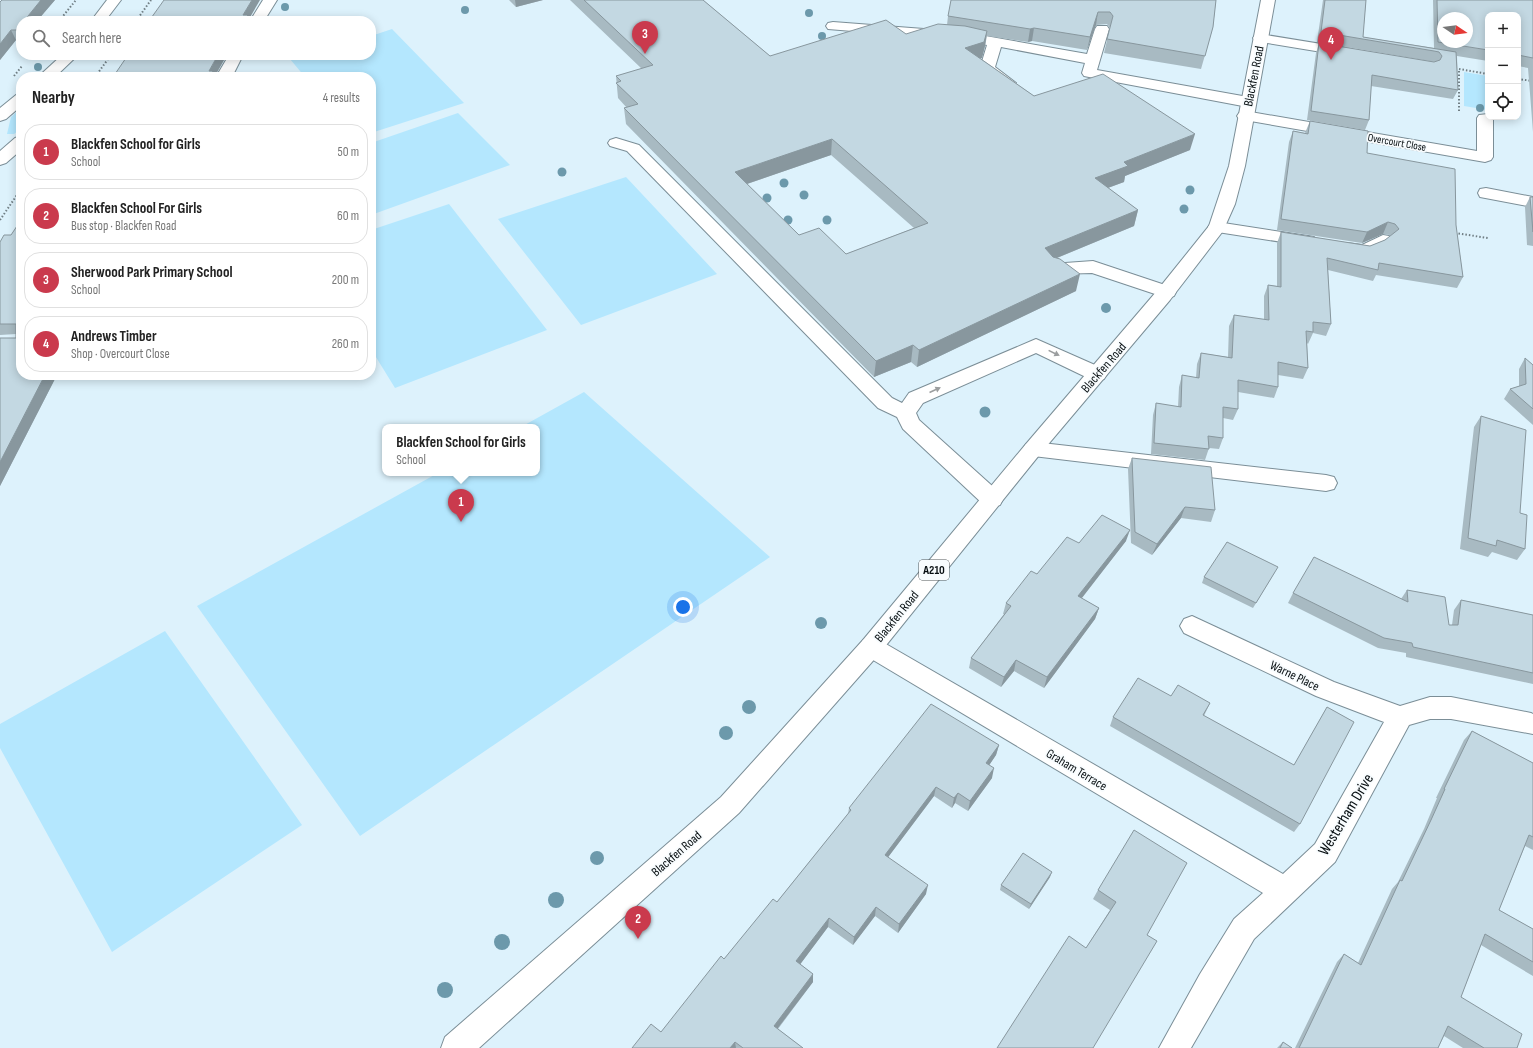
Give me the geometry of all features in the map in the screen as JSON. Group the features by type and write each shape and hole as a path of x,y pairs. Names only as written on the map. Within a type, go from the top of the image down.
{"main road":[{"path":"102,16 114,0"},
{"path":"260,16 270,0"},
{"name":"Blackfen Road","path":"456,1048 730,805 871,647 1033,449 1167,292 1217,227 1226,204 1237,166 1268,0"},
{"path":"833,26 939,34 995,42 1093,60 1102,29"},
{"path":"1260,38 1361,54"},
{"path":"995,42 987,68 1022,93"},
{"path":"52,72 65,60"},
{"path":"63,72 69,60"},
{"path":"227,72 233,60"},
{"name":"Overcourt Close","path":"1093,60 1089,73 1247,109 1458,153 1486,180 1533,202"},
{"path":"0,116 16,102"},
{"path":"1485,120 1486,180"},
{"path":"616,143 633,148 885,403 906,413 910,424 992,500"},
{"path":"0,160 16,146"},
{"path":"1217,227 1365,251 1383,240"},
{"path":"1056,268 1093,267 1167,292"},
{"path":"906,413 916,398 1036,345 1098,374"},
{"path":"1033,449 1326,483"},
{"name":"Warne Place","path":"1192,626 1325,689 1400,718"},
{"name":"Graham Terrace","path":"871,647 1284,890"},
{"path":"1400,718 1430,708 1451,708 1530,724"},
{"name":"Westerham Drive","path":"1174,1048 1210,984 1244,929 1325,853 1400,718"}],"path":[{"path":"63,16 76,0"},
{"path":"140,16 151,0"},
{"path":"99,72 108,60"},
{"path":"1458,153 1459,69 1485,73"},
{"path":"1521,79 1533,81"},
{"path":"0,220 16,196"},
{"path":"1450,232 1488,238"}],"shaded area":[{"path":"392,29 464,103 376,131 376,72 301,72 291,60 376,60 376,34"},
{"path":"1464,72 1485,76 1485,110 1464,106"},
{"path":"16,112 16,133 7,134 11,117"},
{"path":"458,113 510,165 376,213 376,141"},
{"path":"626,177 717,274 581,325 498,219"},
{"path":"449,204 547,330 395,388 376,357 376,228"},
{"path":"584,392 770,557 360,836 197,606 433,476 540,476 540,424 526,424"},
{"path":"165,631 302,825 112,952 0,748 0,724"}],"building":[{"path":"2,0 41,0 28,16 16,16 16,30 11,30 0,44 0,2"},
{"path":"164,0 252,0 243,15 248,15 247,16 153,16"},
{"path":"584,0 703,0 770,56 886,20 906,34 938,24 965,26 987,31 984,42 965,48 1034,96 1103,74 1195,134 1124,162 1128,166 1095,178 1138,210 1045,248 1053,257 1060,259 1080,274 919,350 913,345 876,361 624,108 638,104 616,83 621,81 616,76 653,65","holes":["832,139 928,223 846,254 819,228 799,235 735,172"]},
{"path":"951,0 1216,0 1213,27 1205,56 1107,39 1113,16 1110,12 1098,12 1090,37 948,16"},
{"path":"1325,0 1366,0 1363,37 1456,52 1458,90 1372,75 1369,120 1311,111 1319,43 1434,62 1440,60 1442,56 1439,52 1434,51 1321,32"},
{"path":"1437,0 1533,0 1533,58 1521,56 1521,12 1485,12 1485,50 1473,48 1473,12 1437,12"},
{"path":"125,60 215,60 209,71 212,72 116,72"},
{"path":"1310,121 1368,131 1367,153 1455,169 1456,225 1463,277 1379,263 1378,270 1327,258 1331,324 1313,322 1313,332 1306,331 1308,368 1278,362 1278,387 1238,380 1238,409 1223,407 1223,438 1208,436 1209,449 1154,443 1156,403 1181,407 1182,375 1199,378 1201,353 1232,358 1234,315 1269,320 1268,285 1281,287 1281,232 1370,246 1385,240 1399,229 1395,224 1388,222 1367,232 1281,219 1293,131 1308,134"},
{"path":"1530,197 1533,197 1533,232"},
{"path":"16,228 16,324 0,324 0,242 4,235 11,235"},
{"path":"0,338 16,338 16,380 42,380 0,462"},
{"path":"1525,358 1533,365 1533,409 1510,389 1526,384"},
{"path":"1481,416 1526,430 1520,513 1527,515 1525,549 1497,540 1496,546 1468,538"},
{"path":"1132,458 1211,467 1215,510 1185,507 1157,544 1135,532"},
{"path":"1102,515 1130,530 1078,596 1099,608 1047,677 1016,660 1004,677 971,658 1011,606 1006,603 1031,571 1037,574 1067,537 1079,543"},
{"path":"1227,542 1278,567 1256,603 1204,577"},
{"path":"1314,557 1408,602 1407,590 1445,597 1449,625 1458,625 1461,600 1533,615 1533,673 1413,647 1412,643 1384,638 1293,593"},
{"path":"1138,678 1171,696 1178,685 1210,703 1203,715 1294,765 1327,707 1354,722 1300,824 1113,717"},
{"path":"931,704 999,745 986,763 994,768 970,801 958,793 954,798 936,787 885,855 928,885 899,924 876,907 854,937 829,918 796,961 813,974 774,1026 803,1048 743,1048 735,1042 730,1048 632,1048 651,1024 661,1032 721,956 724,959 773,899 777,902 851,810 849,808"},
{"path":"1472,731 1533,763 1533,837 1529,835 1499,910 1533,929 1533,962 1485,934 1461,997 1522,1034 1517,1048 1484,1048 1448,1026 1438,1048 1299,1048 1344,954 1361,965"},
{"path":"1134,830 1187,863 1147,935 1157,941 1093,1048 997,1048 1069,936 1086,948 1116,902 1098,890"},
{"path":"1023,853 1052,872 1031,904 1001,885"},
{"path":"1283,1042 1292,1048 1280,1048"}],"place":[{"name":"Sherwood Park Primary School","path":"645,54"},
{"name":"Andrews Timber","path":"1331,60"},
{"name":"Blackfen School for Girls","path":"461,522"},
{"name":"Blackfen School For Girls","path":"638,939"}]}
